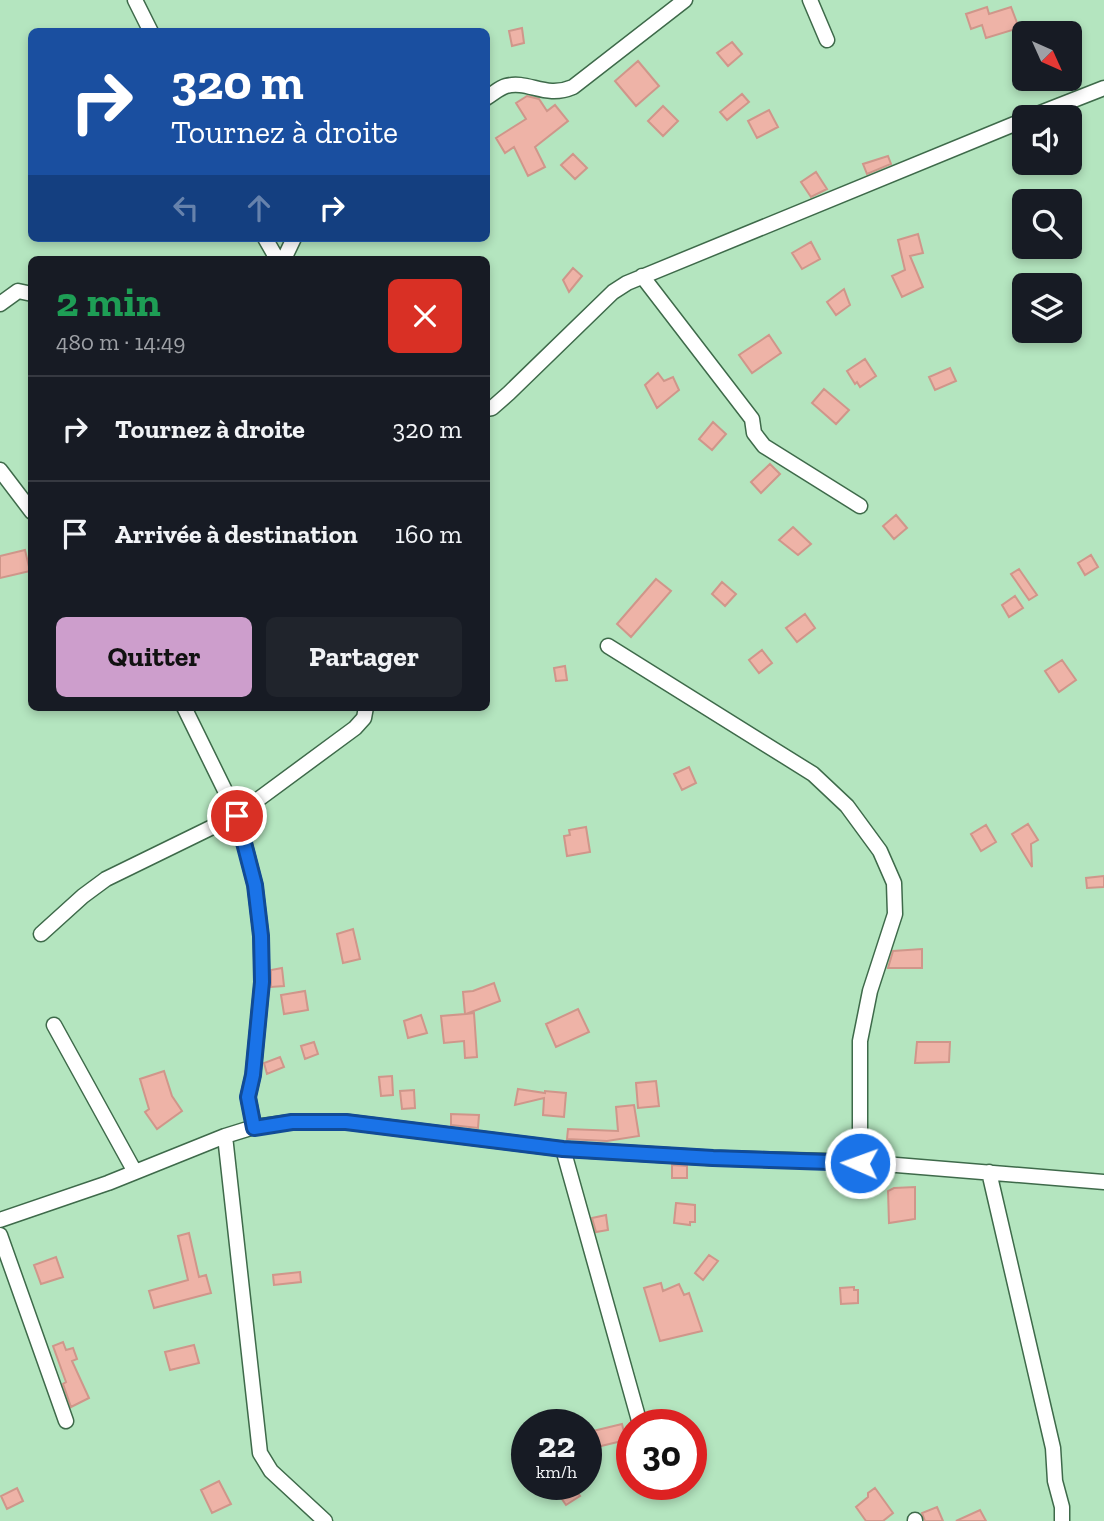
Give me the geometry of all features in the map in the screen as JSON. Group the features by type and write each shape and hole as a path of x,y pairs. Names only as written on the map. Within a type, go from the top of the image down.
{"street":[{"path":"135,0 149,28"},
{"path":"490,96 506,86 516,85 548,92 561,92 573,87 685,0"},
{"path":"810,0 827,40"},
{"path":"1061,105 1104,88"},
{"path":"490,408 613,292 642,276 1012,125"},
{"path":"642,276 752,419 754,433 764,446 860,506"},
{"path":"0,304 18,291 28,293"},
{"path":"0,470 28,507"},
{"path":"608,646 813,774 847,806 880,850 894,883 895,914 870,991 860,1041 860,1163"},
{"path":"186,711 237,816 255,885 261,936 262,982 253,1075 248,1097 254,1128"},
{"path":"41,934 106,879 237,816 355,729 364,718 365,711"},
{"path":"54,1026 135,1172"},
{"path":"0,1220 135,1172 225,1136 292,1122 346,1122 563,1149 860,1163 1104,1182"},
{"path":"225,1136 260,1453 271,1471 326,1521"},
{"path":"563,1149 636,1409"},
{"path":"989,1172 1054,1448 1055,1481 1062,1507 1062,1521"},
{"path":"0,1235 66,1421"}],"building":[{"path":"987,7 989,14 1011,7 1016,21 1012,21 1012,30 986,38 982,25 971,29 966,14"},
{"path":"522,28 524,43 512,46 509,31"},
{"path":"732,42 742,54 728,66 717,53"},
{"path":"638,61 659,86 636,106 615,81"},
{"path":"742,94 749,102 727,120 720,112"},
{"path":"527,96 539,99 547,111 555,105 568,121 535,147 545,167 528,176 514,147 505,153 496,138 526,119 516,103"},
{"path":"663,106 678,121 663,136 648,121"},
{"path":"769,110 778,127 757,138 748,121"},
{"path":"573,154 587,168 575,179 561,165"},
{"path":"888,156 891,164 867,174 863,164"},
{"path":"816,172 827,189 811,197 801,182"},
{"path":"918,234 923,253 910,256 923,287 902,297 892,276 905,270 898,240"},
{"path":"811,242 820,259 802,269 792,253"},
{"path":"573,268 582,276 569,292 563,280"},
{"path":"844,289 850,305 836,315 827,302"},
{"path":"769,335 781,353 752,373 739,355"},
{"path":"865,359 876,376 860,387 847,371"},
{"path":"950,368 956,381 935,390 929,377"},
{"path":"658,373 664,381 673,377 679,390 657,408 645,385"},
{"path":"824,389 849,410 836,424 812,403"},
{"path":"713,422 726,434 712,450 699,439"},
{"path":"770,464 780,474 761,493 751,482"},
{"path":"896,515 907,528 894,539 883,526"},
{"path":"793,527 811,544 798,555 779,540"},
{"path":"25,550 28,571 0,578 0,556"},
{"path":"1091,555 1098,567 1085,575 1078,563"},
{"path":"1019,569 1037,595 1029,600 1011,574"},
{"path":"656,579 671,591 631,637 617,624"},
{"path":"722,582 736,594 725,606 712,594"},
{"path":"1015,596 1023,608 1009,617 1002,605"},
{"path":"805,614 815,628 797,642 786,628"},
{"path":"762,650 772,663 759,673 749,660"},
{"path":"1062,660 1076,680 1059,692 1045,671"},
{"path":"565,666 567,680 556,681 554,668"},
{"path":"689,767 696,783 682,790 674,774"},
{"path":"1028,824 1038,840 1031,844 1032,867 1012,834"},
{"path":"986,825 996,842 981,851 971,834"},
{"path":"586,827 590,852 567,856 564,836 570,835 569,830"},
{"path":"1104,876 1104,887 1087,888 1086,878"},
{"path":"353,929 360,959 343,963 337,934"},
{"path":"922,949 922,968 888,968 893,951"},
{"path":"282,968 284,986 271,987 271,970"},
{"path":"494,983 500,1001 466,1014 474,1013 477,1057 465,1058 464,1041 444,1043 441,1016 465,1014 463,992"},
{"path":"305,991 308,1010 284,1014 281,995"},
{"path":"578,1009 589,1032 556,1047 546,1024"},
{"path":"421,1015 427,1033 408,1038 404,1021"},
{"path":"314,1042 318,1054 305,1059 301,1046"},
{"path":"917,1042 950,1042 949,1062 915,1063"},
{"path":"280,1057 284,1067 267,1074 264,1063"},
{"path":"164,1071 172,1096 182,1111 157,1129 145,1112 149,1109 140,1079"},
{"path":"392,1076 393,1095 381,1096 379,1077"},
{"path":"656,1081 659,1106 638,1108 636,1083"},
{"path":"518,1089 566,1093 564,1117 543,1115 544,1098 515,1105"},
{"path":"414,1090 415,1108 402,1109 400,1091"},
{"path":"634,1105 639,1136 607,1141 567,1139 568,1129 618,1131 616,1107"},
{"path":"451,1114 479,1115 478,1128 451,1125"},
{"path":"672,1165 687,1166 687,1178 672,1178"},
{"path":"915,1187 915,1219 889,1223 888,1191"},
{"path":"676,1203 695,1205 695,1222 690,1222 690,1225 674,1223"},
{"path":"606,1215 608,1230 596,1232 592,1218"},
{"path":"189,1233 199,1277 206,1275 211,1293 154,1308 149,1291 188,1280 178,1236"},
{"path":"709,1255 718,1261 703,1280 695,1273"},
{"path":"56,1257 63,1277 41,1284 34,1265"},
{"path":"300,1272 301,1282 274,1285 273,1275"},
{"path":"661,1283 663,1291 679,1284 684,1295 689,1293 702,1331 660,1341 644,1288"},
{"path":"854,1287 854,1290 858,1290 858,1303 841,1304 840,1288"},
{"path":"63,1342 66,1350 73,1348 77,1359 72,1361 89,1398 71,1407 63,1384 66,1382 53,1346"},
{"path":"194,1345 199,1363 170,1370 165,1352"},
{"path":"616,1425 616,1442 602,1446 602,1429"},
{"path":"219,1481 231,1504 212,1513 201,1490"},
{"path":"17,1488 23,1501 7,1509 1,1496"},
{"path":"875,1488 893,1513 883,1521 866,1521 856,1507"},
{"path":"937,1507 943,1521 925,1521 922,1513"},
{"path":"980,1510 986,1521 956,1521"}],"route":[{"path":"237,816 255,885 261,936 262,982 253,1075 248,1097 254,1128 292,1122 346,1122 563,1149 860,1163"}]}
